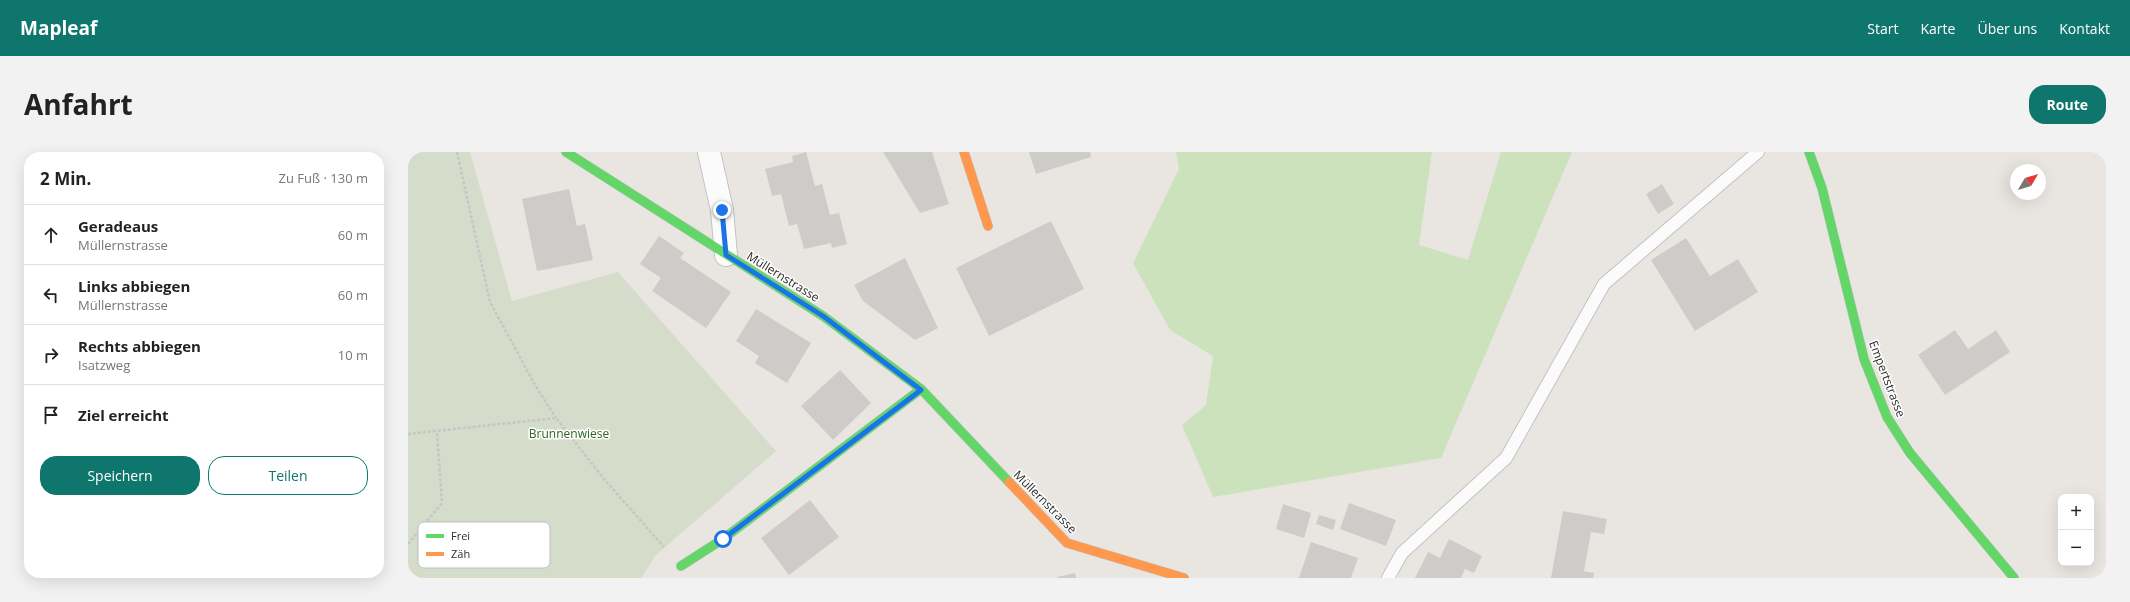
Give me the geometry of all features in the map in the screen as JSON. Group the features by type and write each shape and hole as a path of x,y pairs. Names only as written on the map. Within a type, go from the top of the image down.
{"street":[{"name":"Müllernstrasse","path":"566,152 823,316 921,390 1067,543 1184,578"},
{"path":"709,152 722,210 726,255"},
{"path":"964,152 988,226"},
{"name":"Empertstrasse","path":"1809,152 1822,188 1864,359 1887,417 1910,454 2014,578"},
{"path":"681,566 723,539 921,390"}],"lane":[{"path":"1388,578 1402,553 1506,458 1604,284 1758,152"}],"path":[{"path":"457,152 490,302 535,385 556,418 604,479 681,566"},
{"path":"408,434 556,418"},
{"path":"426,522 442,503 437,432"},
{"path":"408,544 418,532"}],"green space":[{"name":"Brunnenwiese","path":"408,152 470,152 512,301 618,272 776,451 656,555 641,578 408,578"},
{"path":"1176,152 1432,152 1419,245 1468,260 1501,152 1572,152 1441,458 1213,497 1182,425 1206,405 1213,356 1170,330 1133,263 1179,169"}],"building":[{"path":"806,152 815,186 822,184 830,215 839,213 847,244 832,248 831,243 804,249 797,224 789,226 781,194 772,196 765,169 793,162 792,156"},
{"path":"883,152 932,152 949,204 920,213"},
{"path":"1029,152 1090,152 1091,157 1036,174"},
{"path":"1662,184 1674,204 1658,214 1646,194"},
{"path":"569,189 577,226 585,224 593,260 537,271 522,199"},
{"path":"1051,221 1084,289 989,336 956,268"},
{"path":"659,236 684,253 680,258 731,292 706,328 652,291 661,278 640,264"},
{"path":"1686,238 1710,276 1738,259 1758,292 1695,331 1651,260"},
{"path":"905,258 938,328 915,340 863,301 854,285"},
{"path":"756,309 811,343 787,383 755,363 759,356 736,341"},
{"path":"1955,330 1968,349 1996,330 2010,352 1945,395 1918,355"},
{"path":"840,370 871,403 833,440 801,406"},
{"path":"810,500 839,537 789,575 761,538"},
{"path":"1349,503 1396,520 1386,546 1340,529"},
{"path":"1283,504 1311,513 1304,538 1276,529"},
{"path":"1563,511 1607,519 1604,534 1591,532 1584,571 1594,573 1593,578 1551,578"},
{"path":"1319,515 1336,520 1333,530 1316,524"},
{"path":"1449,539 1482,556 1474,573 1465,569 1461,578 1415,578 1428,552 1440,558"},
{"path":"1311,542 1358,558 1351,578 1299,578"},
{"path":"1075,573 1076,578 1057,577"}],"traffic: fast":[{"path":"566,152 823,316 921,389 1009,482"},
{"path":"1809,152 1822,188 1864,359 1887,417 1910,453 2014,578"},
{"path":"681,566 723,539 921,389"}],"traffic: slow":[{"path":"964,152 988,226"},
{"path":"1009,482 1067,543 1184,578"}],"route":[{"path":"722,210 726,255 823,316 921,390 723,539"}]}
